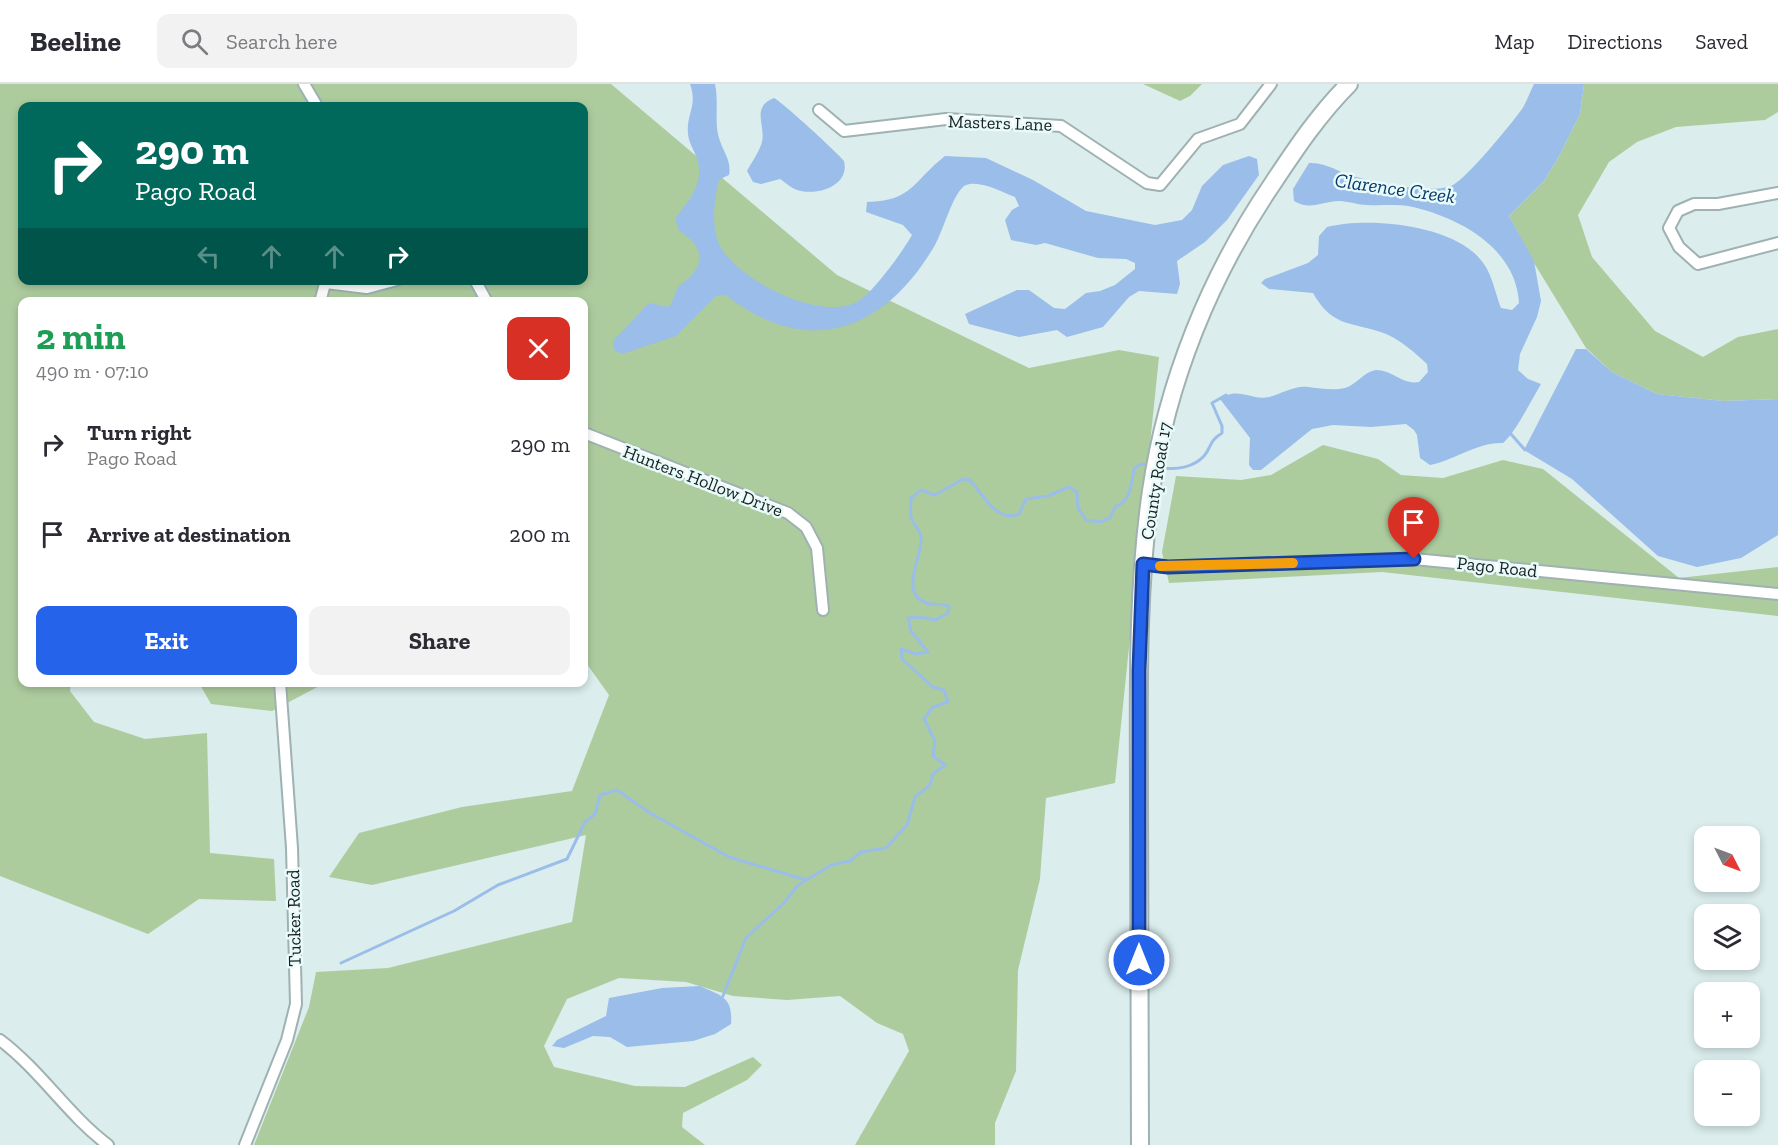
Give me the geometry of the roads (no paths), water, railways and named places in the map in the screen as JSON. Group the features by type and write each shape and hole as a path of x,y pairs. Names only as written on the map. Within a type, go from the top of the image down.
{"main road":[{"name":"County Road 17","path":"1140,1145 1139,670 1143,564 1151,490 1162,433 1197,322 1247,221 1306,133 1349,84"}],"street":[{"path":"304,84 315,102"},
{"name":"Masters Lane","path":"819,110 844,130 946,120 1061,126 1148,183 1160,185 1198,139 1240,124 1270,84"},
{"path":"1778,193 1718,204 1694,204 1678,211 1668,228 1679,247 1698,264 1778,243"},
{"path":"346,285 367,288 378,285"},
{"name":"Hunters Hollow Drive","path":"588,435 788,513 806,527 818,548 823,610"},
{"name":"Pago Road","path":"1143,564 1168,567 1414,559 1778,594"},
{"name":"Tucker Road","path":"245,1145 287,1040 296,1004 292,848 280,687"},
{"path":"0,1040 43,1078 84,1126 108,1145"}],"water":[{"path":"690,84 715,84 718,132 730,170 729,175 718,183 715,202 715,228 720,246 744,272 762,284 802,302 823,306 841,307 864,297 887,271 912,235 903,225 866,212 867,202 882,201 903,194 945,156 986,158 1033,180 1086,211 1155,225 1182,220 1192,210 1202,186 1223,165 1249,156 1257,159 1259,175 1227,220 1205,242 1177,261 1180,284 1177,294 1139,291 1129,297 1103,327 1067,337 1057,330 1019,337 969,324 965,314 1017,290 1029,290 1054,308 1065,309 1086,293 1115,285 1135,269 1135,263 1126,259 1098,258 1045,243 1036,245 1011,240 1005,220 1012,210 1019,206 1015,197 991,187 972,184 966,185 957,195 935,245 915,275 893,298 869,316 843,327 815,330 786,327 756,315 726,295 716,296 676,336 622,354 614,350 613,341 649,303 669,307 678,287 691,276 699,262 698,250 691,240 679,231 675,218 695,190 699,174 699,165 688,134 693,98"},
{"path":"1534,84 1584,84 1580,114 1557,160 1544,181 1509,216 1534,261 1541,301 1537,317 1520,354 1518,370 1528,379 1541,384 1513,432 1503,443 1484,445 1430,465 1420,458 1417,435 1406,424 1371,427 1333,425 1312,429 1261,470 1253,470 1249,465 1250,438 1220,399 1227,395 1239,394 1262,398 1293,388 1345,388 1376,370 1388,372 1408,381 1419,382 1428,372 1427,364 1403,343 1386,334 1336,318 1328,313 1313,293 1269,289 1261,283 1265,279 1308,263 1318,255 1319,236 1327,227 1343,224 1382,223 1423,229 1442,235 1459,242 1479,258 1491,278 1501,308 1512,310 1519,303 1515,283 1507,266 1495,250 1464,226 1427,211 1403,205 1364,205 1333,201 1306,205 1294,201 1293,189 1309,163 1322,164 1350,175 1390,185 1430,189 1451,186 1467,174 1509,126 1522,109"},
{"path":"774,98 844,161 845,169 842,176 831,187 808,192 795,189 780,179 761,184 753,182 747,171 763,138 762,107"},
{"path":"1576,349 1586,349 1612,372 1657,394 1724,401 1778,399 1778,535 1741,558 1697,567 1658,556 1572,479 1524,450"},
{"path":"700,986 720,995 730,1008 731,1024 715,1034 693,1041 627,1047 610,1037 593,1036 564,1048 552,1046 557,1040 606,1016 609,998 662,988"}],"waterway":[{"path":"1164,468 1185,467 1204,456 1212,442 1222,433 1222,426 1212,403 1226,395"},
{"name":"Clarence Creek","path":"1510,433 1525,450"},
{"path":"723,996 746,938 784,903 797,886 831,865 850,861 861,852 886,848 907,825 915,797 930,785 933,774 945,765 933,756 935,741 924,719 933,707 948,702 944,690 933,687 902,659 901,649 916,654 928,652 911,631 908,618 936,620 948,613 949,606 926,603 918,598 914,591 914,574 921,538 911,517 911,498 921,490 935,495 963,479 970,480 991,506 1004,515 1011,516 1019,514 1026,499 1048,496 1069,487 1077,492 1078,508 1086,520 1100,522 1110,518 1115,507 1127,497 1134,469 1141,464 1147,465"},
{"path":"341,963 454,911 498,885 567,859 585,822 595,814 600,795 617,790 650,813 729,857 806,880"}]}
